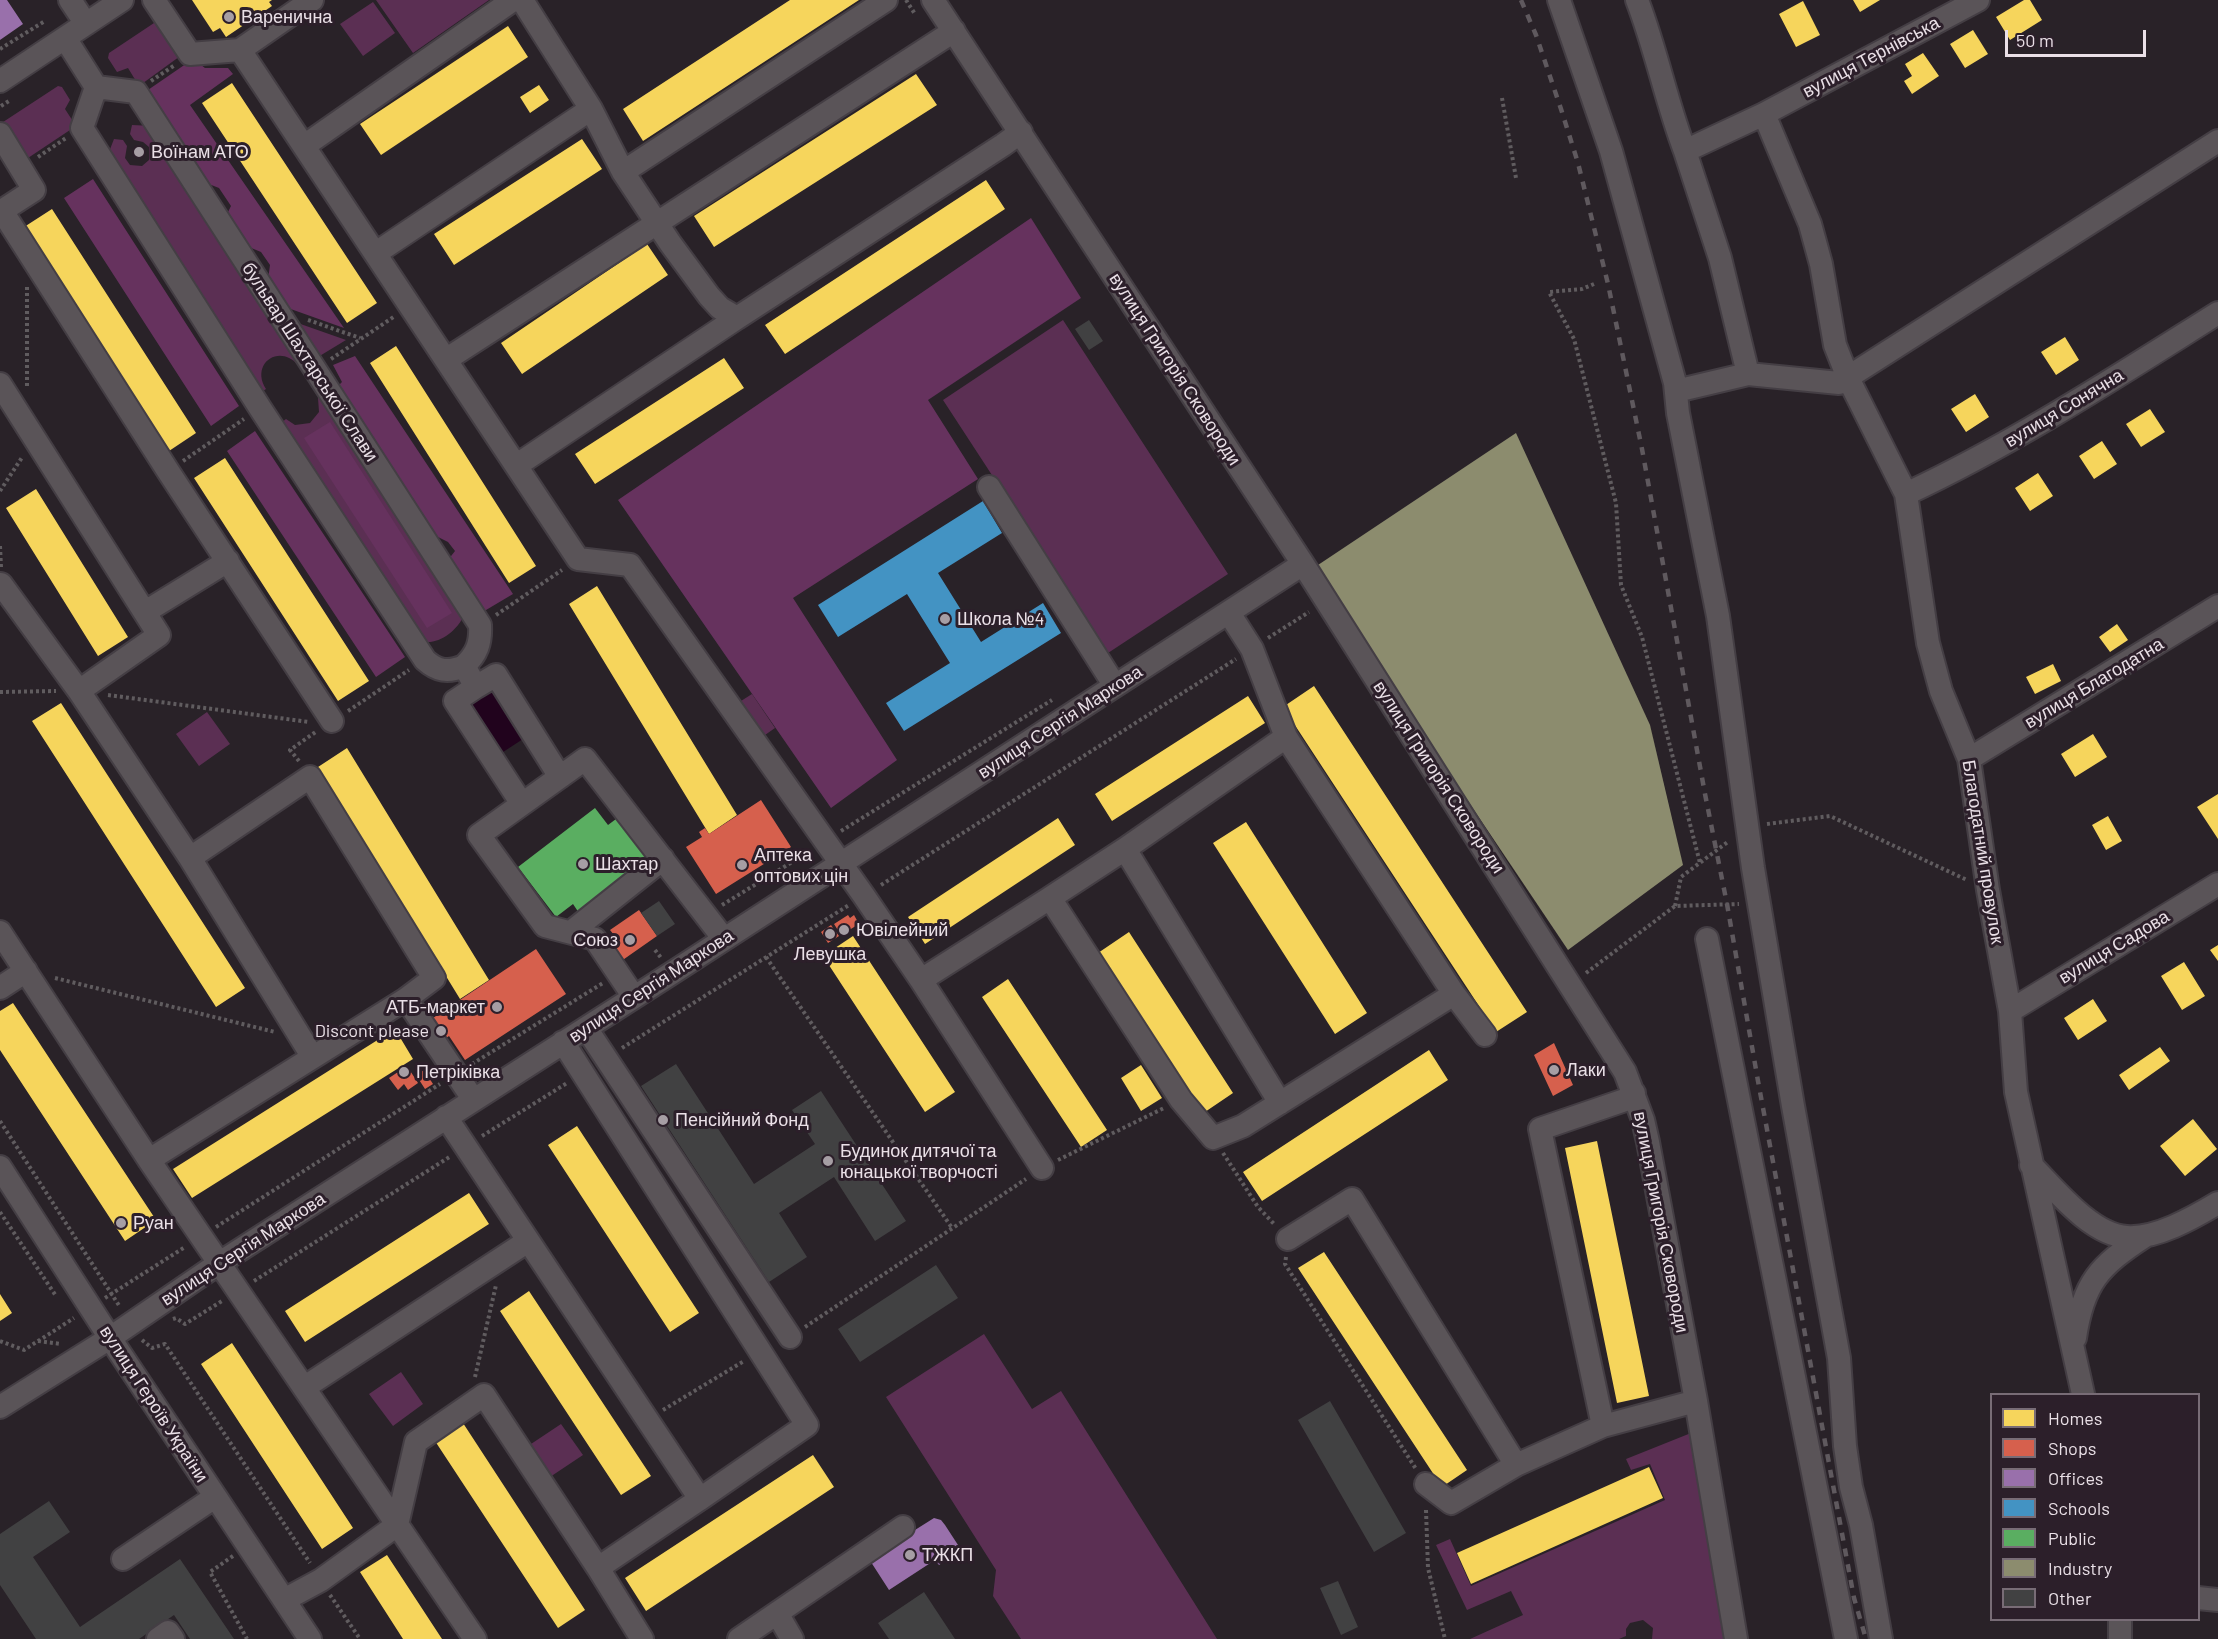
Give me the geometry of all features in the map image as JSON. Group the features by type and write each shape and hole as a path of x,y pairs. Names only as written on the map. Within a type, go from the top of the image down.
{"street":[{"path":"70,0 86,24"},
{"path":"154,0 190,54 240,50 312,0"},
{"path":"304,146 513,0"},
{"path":"522,0 591,109 623,172 656,222 709,296 720,308 736,318"},
{"path":"623,172 886,0"},
{"name":"вулиця Григорія Сковороди","path":"933,0 1303,564 1625,1072 1635,1094 1648,1142 1696,1401 1736,1639"},
{"path":"1559,0 1611,151 1676,391 1678,413 1718,616 1759,903 1839,1358 1845,1446 1851,1487 1861,1525 1881,1639"},
{"path":"1637,0 1658,58 1676,127 1720,258 1749,374"},
{"name":"вулиця Тернівська","path":"1764,114 1978,0"},
{"path":"0,81 86,24 110,3"},
{"path":"447,359 954,31"},
{"path":"65,38 96,87"},
{"path":"240,50 447,359 578,560 630,565 864,896 1042,1168"},
{"path":"96,87 136,92"},
{"path":"96,87 82,128 260,408 425,660 433,667 444,671 464,666 479,648 480,625"},
{"name":"бульвар Шахтарської Слави","path":"136,92 480,625"},
{"path":"376,253 591,109"},
{"path":"1685,151 1764,114"},
{"name":"Благодатний провулок","path":"1764,114 1810,224 1821,264 1835,345 1848,378 1906,494 1928,643 1941,691 1969,759 1988,890 2010,1011 2016,1092 2083,1393"},
{"path":"517,465 736,318 1021,132"},
{"path":"0,134 34,190 1,211 228,561 324,722"},
{"path":"1676,391 1749,374 1839,383 2218,141"},
{"name":"вулиця Сонячна","path":"1906,494 1954,472 2044,423 2218,313"},
{"path":"0,384 159,634 79,691"},
{"path":"989,488 1115,687"},
{"path":"145,612 228,561"},
{"name":"вулиця Сергія Маркова","path":"0,1407 110,1338 140,1332 218,1264 1303,564"},
{"path":"0,585 2,584 79,691 190,858 307,1048"},
{"name":"вулиця Благодатна","path":"1969,759 2218,606"},
{"path":"1229,613 1252,649 1286,737 1454,994 1485,1035"},
{"path":"464,666 477,687"},
{"path":"522,804 455,701 496,675 560,777"},
{"path":"921,980 1125,849 1286,737"},
{"path":"634,997 595,939 545,926 479,835 585,759 724,939"},
{"path":"150,1160 307,1048 406,999 434,978 310,777 190,858"},
{"path":"1125,849 1280,1102"},
{"path":"571,932 663,859"},
{"name":"вулиця Садова","path":"2010,1011 2218,884"},
{"path":"1050,898 1181,1100 1213,1138 1243,1126 1454,994"},
{"path":"0,932 218,1264 475,1639"},
{"path":"1707,939 1845,1639"},
{"path":"0,988 26,971"},
{"path":"406,999 473,1099"},
{"path":"586,1028 790,1337"},
{"path":"563,1042 807,1425 598,1568"},
{"path":"1603,1426 1540,1129 1625,1100 1635,1094"},
{"path":"446,1117 700,1499"},
{"path":"2031,1165 2077,1211 2103,1230 2125,1237 2145,1236"},
{"name":"вулиця Героїв України","path":"0,1167 110,1338 310,1639"},
{"path":"1288,1239 1352,1199 1516,1465"},
{"path":"2074,1349 2085,1294 2095,1277 2122,1251 2145,1236 2192,1219 2218,1203"},
{"path":"305,1388 528,1241"},
{"path":"284,1600 321,1580 397,1526 416,1442 484,1395 642,1639"},
{"path":"1426,1484 1451,1503 1516,1465 1603,1426 1696,1401"},
{"path":"123,1559 215,1497"},
{"path":"739,1639 903,1527"},
{"path":"2200,1598 2218,1600"},
{"path":"777,1613 792,1639"},
{"path":"2120,1621 2120,1639"},
{"path":"158,1639 168,1632 173,1639"}],"path":[{"path":"0,49 45,21"},
{"path":"136,92 190,54"},
{"path":"1502,98 1516,178"},
{"path":"22,168 82,128"},
{"path":"27,284 27,392"},
{"path":"1594,284 1582,289 1549,292 1574,339 1616,503 1621,585 1642,637 1700,863"},
{"path":"315,369 410,306"},
{"path":"278,310 361,339"},
{"path":"168,471 260,408"},
{"path":"0,491 34,437"},
{"path":"480,625 578,560"},
{"path":"607,1058 1312,610"},
{"path":"0,692 79,691 324,722"},
{"path":"706,915 883,805"},
{"path":"1675,906 1681,877 1747,826 1830,816 1988,890"},
{"path":"1571,984 1675,906 1759,903"},
{"path":"766,957 952,1228"},
{"path":"26,971 307,1048"},
{"path":"102,1300 456,1074 619,974"},
{"path":"167,1323 176,1318 184,1324 582,1073"},
{"path":"790,1337 1042,1168 1181,1100"},
{"path":"0,1121 111,1293 152,1348 165,1344 360,1639"},
{"path":"1213,1138 1258,1207 1288,1239 1285,1264 1426,1484 1428,1568 1445,1639"},
{"path":"469,1405 502,1258"},
{"path":"0,1341 24,1350 72,1320"},
{"path":"647,1419 760,1351"},
{"path":"231,1557 210,1572 247,1639"}],"shaded area":[{"path":"376,0 489,0 413,53"},
{"path":"373,2 395,33 363,56 340,24"},
{"path":"160,19 183,54 139,86 128,68 117,72 108,58 109,53"},
{"path":"193,59 205,68 228,68 233,74 190,105 344,328 285,307 268,280 270,265 261,252 244,245 226,216 231,206 219,188 201,181 145,92"},
{"path":"58,86 62,87 70,100 65,109 76,126 25,160 0,124"},
{"path":"132,125 152,126 304,361 298,365 283,356 269,359 262,372 262,380 266,389 260,393 107,157 114,139 123,140 127,146 125,158 130,165 142,166 149,160 149,147 143,142 134,140 130,134"},
{"path":"93,179 239,406 211,426 64,198"},
{"path":"1031,218 1081,298 928,400 978,479 793,598 897,760 831,808 618,500"},
{"path":"1063,320 1228,574 1108,653 943,400"},
{"path":"292,321 346,340 318,357"},
{"path":"355,356 513,594 481,613 448,560 455,551 448,542 434,535 335,389 342,382 333,365"},
{"path":"324,394 463,617 453,631 443,638 426,642 281,423 286,419 295,425 310,423 319,412 318,398"},
{"path":"330,422 452,613 427,628 304,438"},
{"path":"255,431 405,657 376,677 227,451"},
{"path":"493,691 523,739 500,754 469,706"},
{"path":"752,694 775,728 755,742 730,708"},
{"path":"207,712 230,744 199,766 176,734"},
{"path":"984,1334 1032,1409 1061,1391 1217,1639 1021,1639 993,1596 996,1570 886,1397"},
{"path":"401,1372 423,1404 393,1426 369,1394"},
{"path":"561,1424 583,1455 550,1477 528,1446"},
{"path":"1691,1433 1727,1639 1652,1639 1653,1628 1643,1620 1630,1623 1626,1629 1626,1636 1619,1639 1470,1639 1523,1615 1511,1591 1467,1610 1436,1545 1450,1539 1471,1586 1665,1500 1650,1464 1631,1470 1626,1459"}],"building: Homes":[{"name":"Варенична","path":"192,0 272,0 269,2 272,6 226,37 220,28 213,32"},
{"path":"790,0 859,0 643,141 623,109"},
{"path":"1853,0 1880,0 1860,12"},
{"path":"2024,0 2030,0 2042,20 2010,40 1996,17"},
{"path":"1803,1 1820,35 1796,47 1779,14"},
{"path":"508,26 528,57 381,155 360,124"},
{"path":"1973,30 1988,54 1965,68 1950,44"},
{"path":"1923,53 1939,76 1912,94 1904,81 1912,76 1905,64"},
{"path":"916,74 937,105 714,247 694,216"},
{"path":"232,83 377,303 347,323 202,103"},
{"path":"539,85 549,100 530,113 520,97"},
{"path":"582,139 602,169 454,265 434,234"},
{"path":"986,180 1005,209 785,354 765,325"},
{"path":"52,209 196,433 166,453 21,229"},
{"path":"647,244 668,275 522,374 501,343"},
{"path":"2065,337 2079,360 2056,375 2041,352"},
{"path":"396,346 536,566 509,583 370,363"},
{"path":"724,358 744,388 595,484 575,454"},
{"path":"1975,394 1989,417 1966,432 1951,409"},
{"path":"2150,409 2165,432 2141,447 2126,424"},
{"path":"2102,441 2117,464 2094,479 2079,456"},
{"path":"225,458 369,681 338,701 194,478"},
{"path":"2038,473 2053,496 2030,511 2015,488"},
{"path":"36,489 128,637 98,656 6,508"},
{"path":"597,586 737,815 709,834 569,604"},
{"path":"2117,624 2128,640 2110,652 2099,637"},
{"path":"2053,664 2061,681 2035,694 2026,677"},
{"path":"1314,686 1527,1012 1496,1032 1283,707"},
{"path":"1248,696 1265,723 1112,821 1095,794"},
{"path":"61,703 245,988 216,1007 32,721"},
{"path":"2093,734 2107,757 2075,777 2061,754"},
{"path":"347,748 489,980 460,999 318,767"},
{"path":"2218,794 2218,839 2197,807"},
{"path":"2108,816 2122,841 2106,850 2092,825"},
{"path":"1058,818 1075,845 925,944 908,917"},
{"path":"1246,822 1367,1013 1335,1034 1213,843"},
{"path":"1129,932 1233,1093 1202,1114 1098,953"},
{"path":"853,936 955,1092 925,1112 823,956"},
{"path":"2218,945 2218,961 2210,950"},
{"path":"2184,962 2205,996 2182,1010 2161,976"},
{"path":"1008,979 1107,1130 1081,1147 982,997"},
{"path":"2093,999 2107,1021 2078,1040 2064,1018"},
{"path":"13,1003 156,1220 125,1241 0,1050 0,1011"},
{"path":"395,1029 413,1059 192,1198 173,1169"},
{"path":"2160,1047 2170,1061 2129,1090 2119,1075"},
{"path":"1429,1050 1448,1080 1262,1201 1243,1172"},
{"path":"1141,1065 1162,1098 1141,1111 1121,1078"},
{"path":"2193,1119 2217,1149 2185,1176 2160,1146"},
{"path":"577,1126 699,1313 670,1332 548,1145"},
{"path":"1597,1141 1649,1396 1617,1403 1565,1148"},
{"path":"469,1193 489,1224 305,1342 285,1311"},
{"path":"1324,1252 1467,1470 1442,1487 1298,1268"},
{"path":"529,1291 651,1476 621,1495 500,1311"},
{"path":"0,1294 12,1313 0,1321"},
{"path":"232,1343 353,1528 322,1549 201,1364"},
{"path":"463,1423 585,1610 558,1628 435,1441"},
{"path":"813,1455 834,1487 646,1611 625,1578"},
{"path":"1649,1467 1663,1498 1471,1584 1457,1553"},
{"path":"387,1555 442,1639 403,1639 360,1572"}],"building: Shops":[{"path":"761,800 791,847 716,894 686,847 702,837 699,832 705,828 709,834"},
{"name":"Союз","path":"639,910 657,936 617,964 602,943 614,935 610,930"},
{"name":"Ювілейний","path":"848,915 850,918 854,915 859,924 841,935 834,924"},
{"name":"Левушка","path":"831,925 839,936 828,943 821,932"},
{"name":"АТБ-маркет","path":"536,949 566,994 465,1060 449,1036 442,1041 430,1020"},
{"name":"Лаки","path":"1554,1043 1573,1085 1553,1096 1534,1055"},
{"name":"Петріківка","path":"407,1066 418,1083 408,1090 404,1084 398,1090 389,1078"},
{"name":"Петріківка","path":"424,1070 433,1084 425,1089 416,1075"}],"building: Offices":[{"path":"0,0 7,0 23,24 0,40"},
{"name":"ТЖКП","path":"934,1518 941,1520 958,1545 945,1553 949,1558 939,1565 935,1560 889,1590 869,1559"}],"building: Schools":[{"name":"Школа №4","path":"983,501 1002,533 938,573 981,642 1043,603 1061,633 904,731 886,703 950,663 907,594 838,637 818,605"}],"building: Public":[{"name":"Шахтар","path":"595,808 608,825 616,819 648,860 579,913 573,904 556,917 518,867"}],"building: Industry":[{"path":"1516,433 1650,725 1683,865 1568,950 1312,569"}],"building: Other":[{"path":"1089,320 1103,341 1089,350 1075,329"},
{"path":"659,901 675,924 657,936 641,913"},
{"name":"Будинок дитячої та юнацької творчості","path":"676,1064 754,1184 815,1144 792,1110 821,1091 906,1221 875,1241 834,1177 779,1213 807,1257 769,1282 641,1086"},
{"path":"936,1265 958,1298 860,1362 838,1329"},
{"path":"1330,1401 1406,1533 1374,1552 1298,1420"},
{"path":"49,1501 70,1532 33,1557 80,1627 180,1559 234,1639 190,1639 174,1615 139,1639 36,1639 0,1585 0,1534"},
{"path":"1338,1581 1358,1627 1341,1635 1320,1588"},
{"name":"ТЖКП","path":"924,1592 955,1639 889,1639 878,1623"}],"railway":[{"path":"1521,0 1536,35 1578,163 1608,284 1642,449 1854,1598 1866,1639"}],"place":[{"name":"Варенична","path":"229,17"},
{"name":"Воїнам АТО","path":"139,152"},
{"name":"Школа №4","path":"945,619"},
{"name":"Шахтар","path":"583,864"},
{"name":"Аптека оптових цін","path":"742,865"},
{"name":"Ювілейний","path":"844,930"},
{"name":"Левушка","path":"830,934"},
{"name":"Союз","path":"630,940"},
{"name":"АТБ-маркет","path":"497,1007"},
{"name":"Discont please","path":"441,1031"},
{"name":"Лаки","path":"1554,1070"},
{"name":"Петріківка","path":"404,1072"},
{"name":"Пенсійний Фонд","path":"663,1120"},
{"name":"Будинок дитячої та юнацької творчості","path":"828,1161"},
{"name":"Руан","path":"121,1223"},
{"name":"ТЖКП","path":"910,1555"}]}
